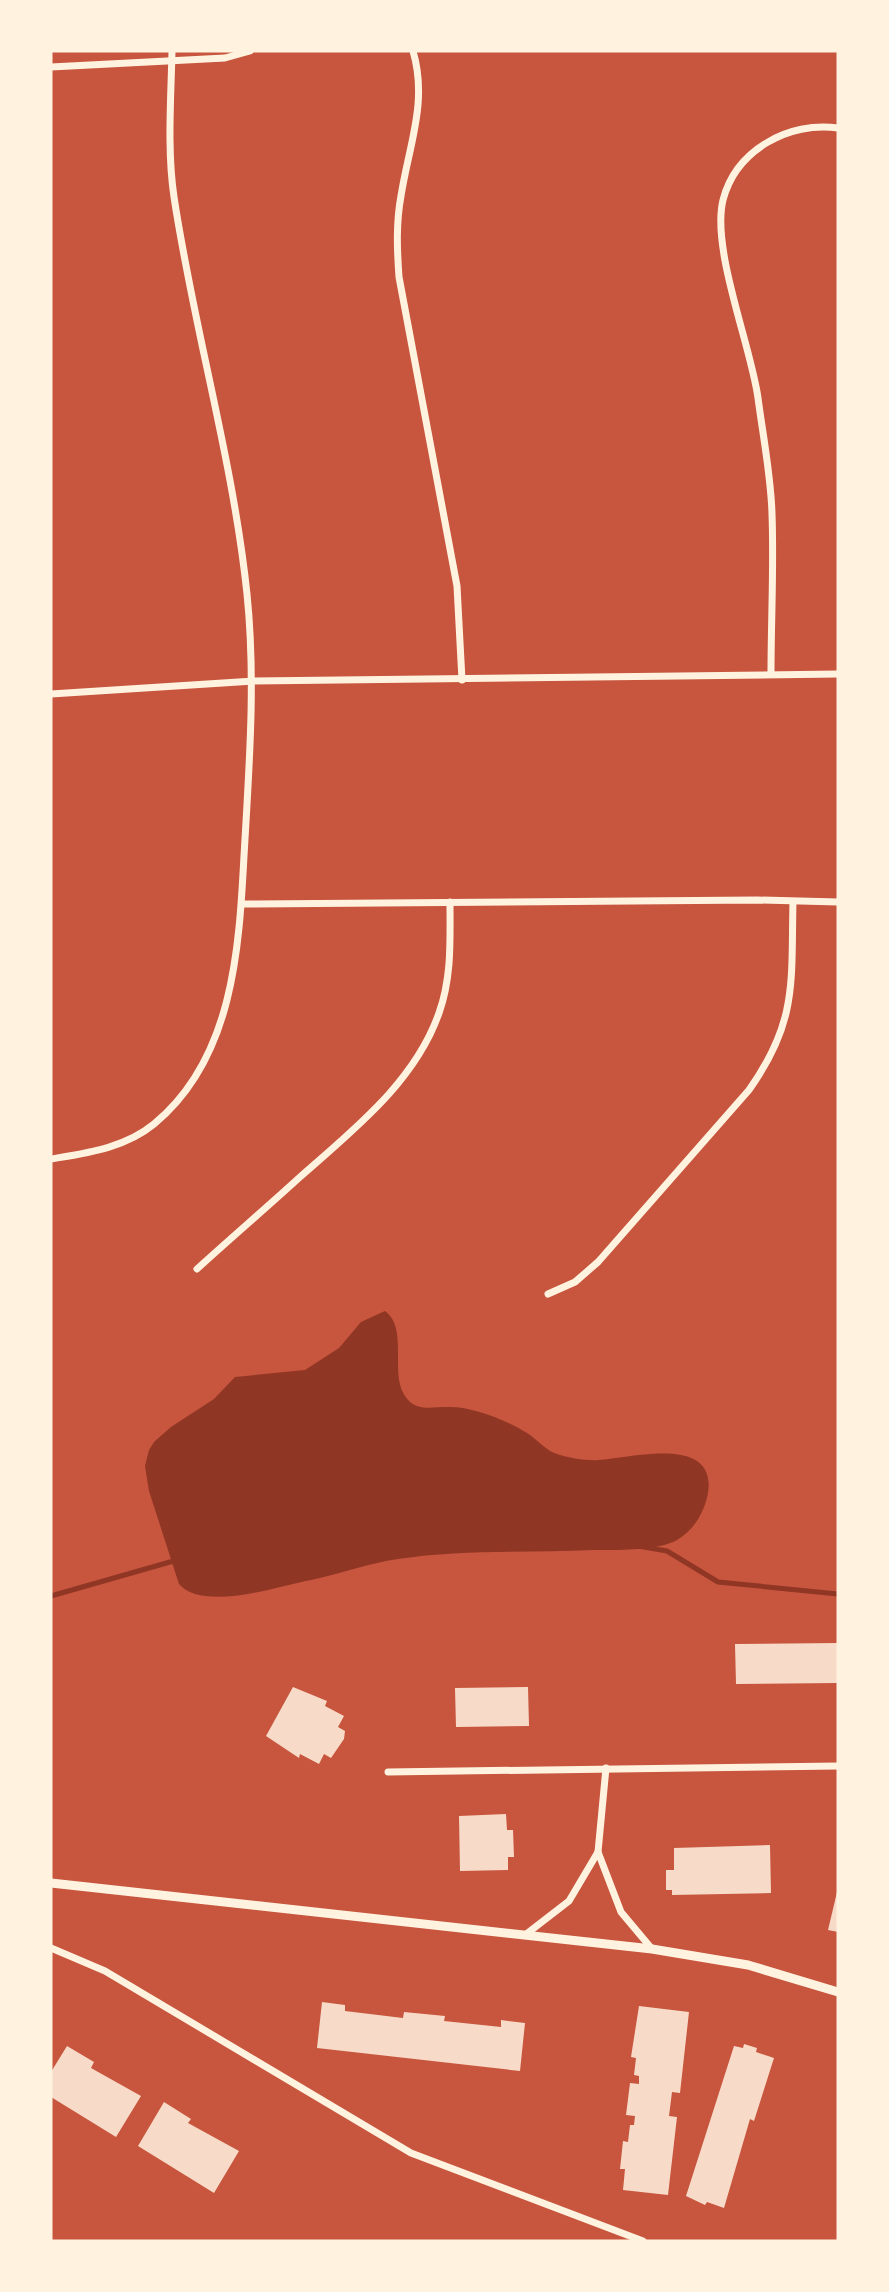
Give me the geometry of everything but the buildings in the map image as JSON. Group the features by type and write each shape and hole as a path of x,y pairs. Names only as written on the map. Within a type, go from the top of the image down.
{"street":[{"path":"51,1158 122,1144 152,1126 180,1099 195,1078 213,1042 232,989 242,904 254,681 247,591 173,193 172,51"},
{"path":"51,67 225,58 250,51"},
{"path":"413,51 418,69 419,116 401,195 396,238 399,277 457,586 462,680"},
{"path":"771,673 772,513 758,394 729,276 722,226 723,200 740,167 757,147 787,132 820,125 838,128"},
{"path":"51,694 254,681 838,674"},
{"path":"197,1269 341,1141 413,1066 439,1013 447,987 450,902"},
{"path":"548,1294 575,1282 598,1262 749,1090 771,1060 784,1031 790,997 793,902"},
{"path":"242,904 838,902"},
{"path":"388,1772 838,1766"},
{"path":"525,1934 569,1900 598,1852 606,1768"},
{"path":"598,1852 621,1912 652,1949"},
{"path":"51,1883 652,1949 748,1965 838,1992"},
{"path":"51,1948 104,1971 411,2153 643,2241"}],"shaded area":[{"path":"385,1311 396,1328 398,1375 409,1401 418,1407 457,1407 489,1415 527,1433 545,1448 572,1458 599,1460 650,1454 686,1456 699,1463 707,1475 708,1493 697,1520 677,1540 648,1548 422,1556 376,1563 242,1595 205,1596 190,1592 179,1584 149,1491 145,1466 154,1442 171,1427 214,1399 235,1377 305,1370 339,1348 361,1322"}],"waterway":[{"path":"638,1546 667,1551 718,1582 838,1594"},
{"path":"51,1596 177,1560"}]}
